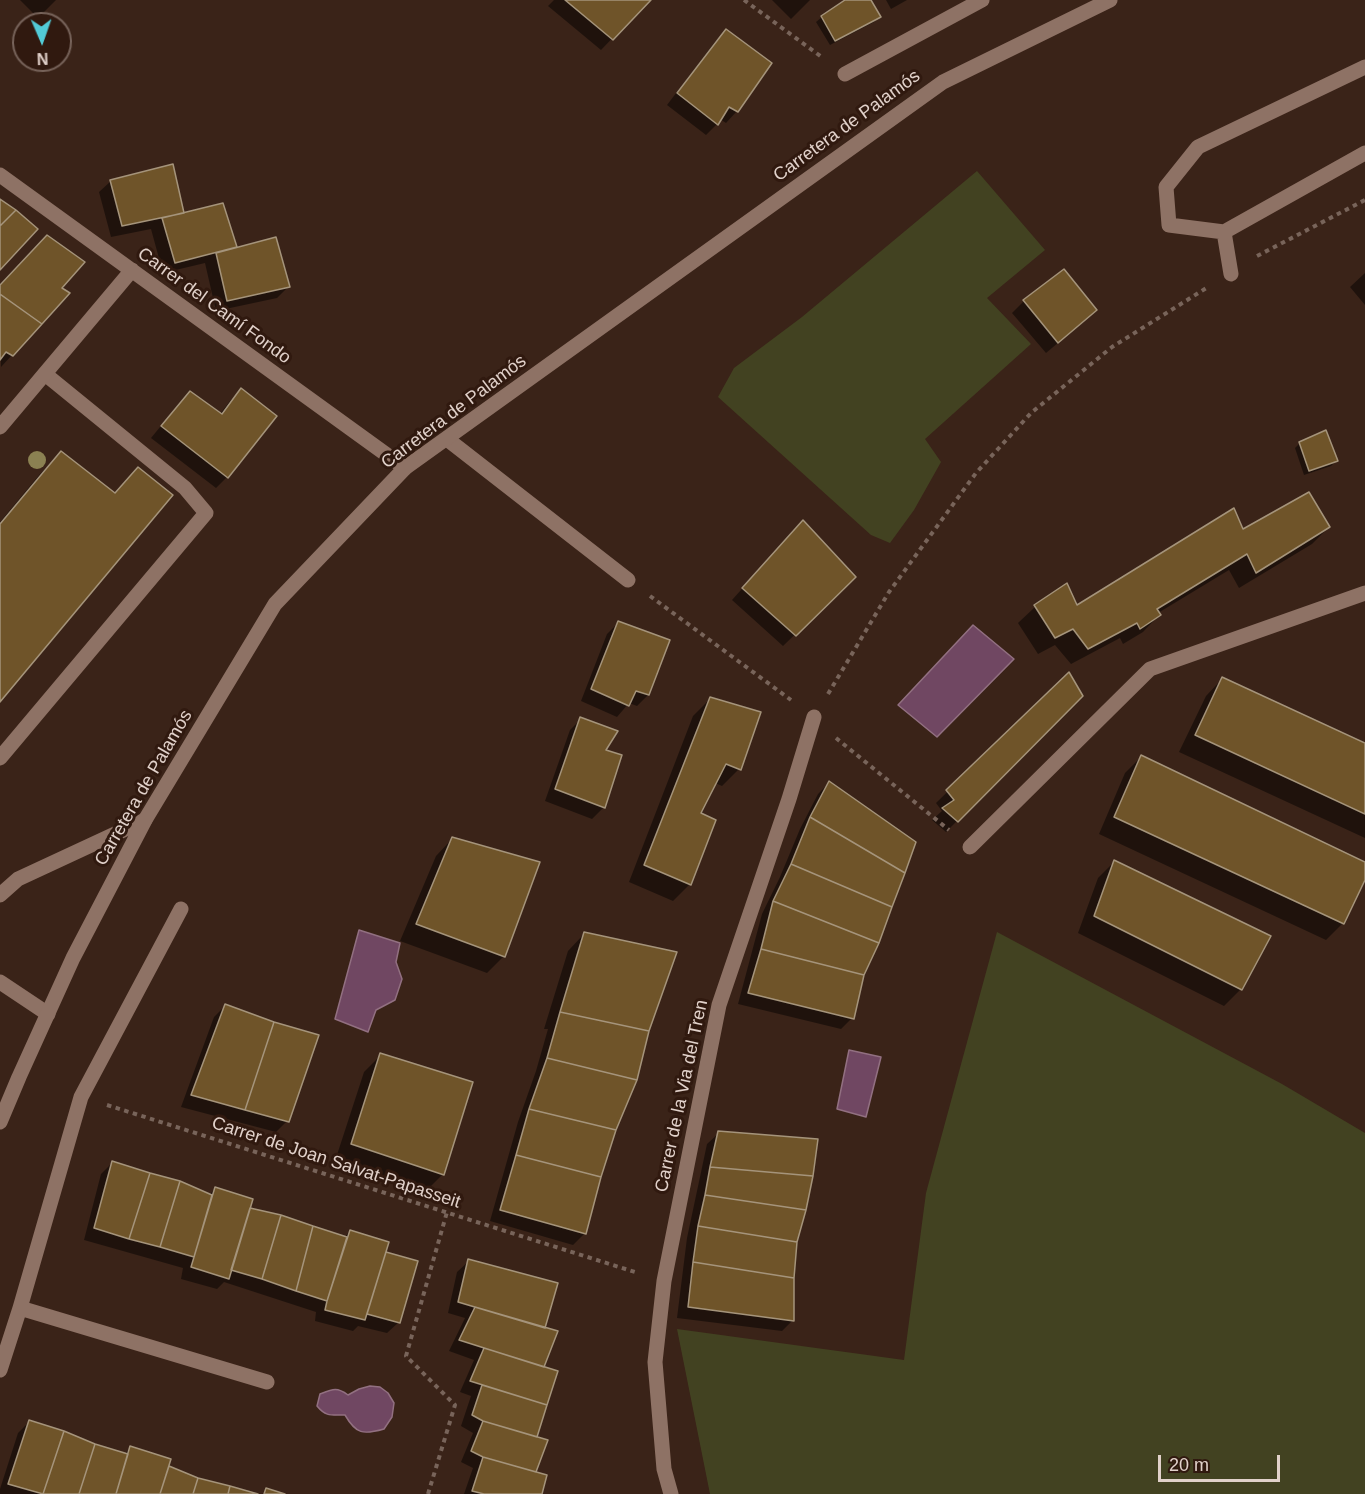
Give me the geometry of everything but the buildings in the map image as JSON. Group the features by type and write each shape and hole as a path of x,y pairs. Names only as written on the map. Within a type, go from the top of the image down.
{"street":[{"path":"845,74 982,0"},
{"name":"Carretera de Palamós","path":"0,1122 73,958 145,820 275,604 405,468 943,82 1093,4 1110,0"},
{"path":"1365,67 1198,147 1166,187 1169,225 1224,232 1365,153"},
{"name":"Carrer del Camí Fondo","path":"0,175 405,468"},
{"path":"1224,232 1231,274"},
{"path":"0,427 132,270"},
{"path":"0,758 206,513 185,488 45,374"},
{"path":"447,439 628,580"},
{"path":"970,847 1150,669 1365,593"},
{"name":"Carrer de la Via del Tren","path":"671,1494 664,1469 655,1362 664,1281 719,1005 789,799 813,717"},
{"path":"0,895 18,879 145,820"},
{"path":"0,1370 81,1097 181,909"},
{"path":"0,982 48,1014"},
{"path":"20,1308 267,1382"}],"path":[{"path":"744,0 845,74"},
{"path":"813,717 889,592 976,472 1031,413 1112,347 1260,254 1365,200"},
{"path":"628,580 813,717 833,736 970,847"},
{"name":"Carrer de Joan Salvat-Papasseit","path":"81,1097 644,1275"},
{"path":"429,1494 455,1405 406,1356 447,1212"}],"shaded area":[{"path":"977,171 1045,250 987,298 1031,344 925,439 941,462 914,510 890,543 871,535 718,397 734,368 802,317"},
{"path":"973,625 1014,659 937,737 898,705"},
{"path":"359,930 400,943 396,962 402,979 395,1000 376,1010 368,1032 335,1019"},
{"path":"997,932 1282,1084 1365,1133 1365,1494 710,1494 677,1329 904,1360 926,1193"},
{"path":"849,1050 881,1057 866,1117 837,1109"},
{"path":"370,1386 380,1387 388,1393 394,1403 392,1417 384,1429 371,1432 361,1431 353,1426 345,1415 326,1414 317,1406 320,1394 324,1392 338,1390 348,1395"}]}
